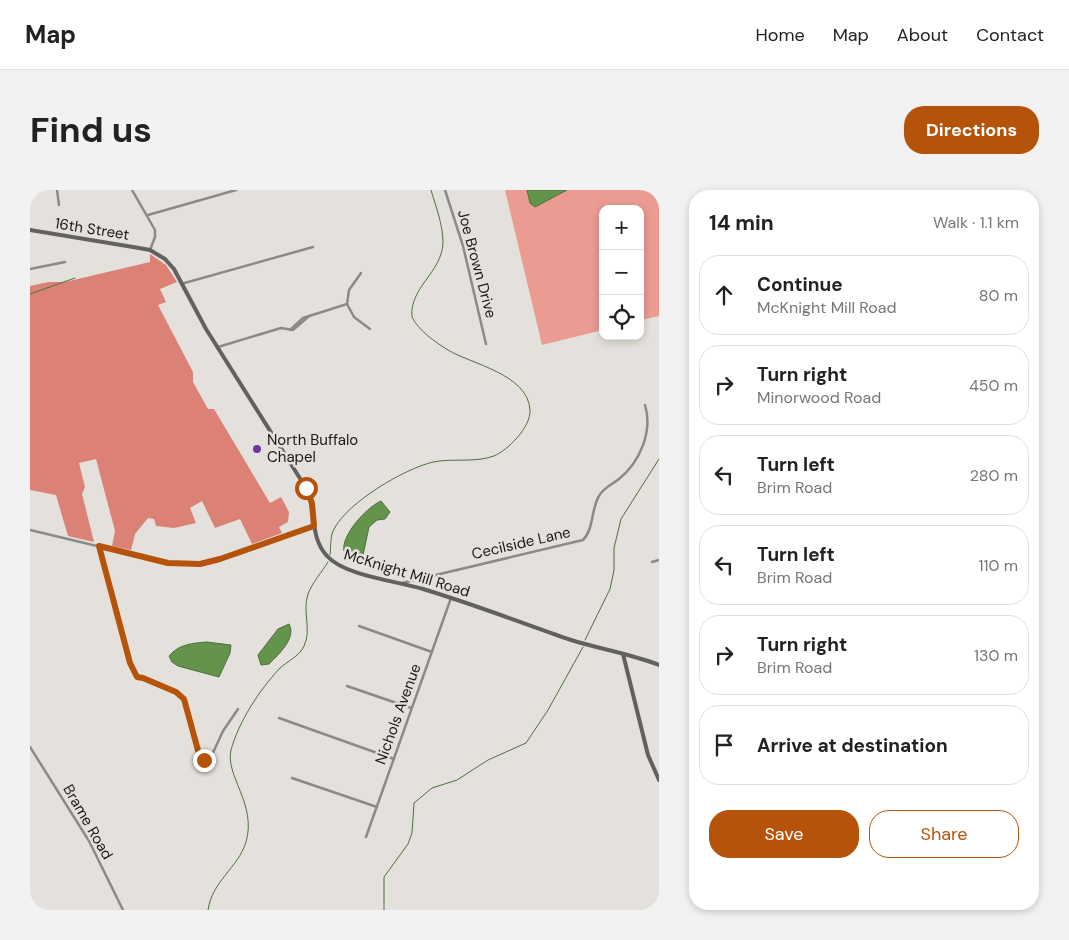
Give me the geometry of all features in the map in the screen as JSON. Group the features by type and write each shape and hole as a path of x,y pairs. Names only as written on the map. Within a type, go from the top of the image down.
{"street":[{"path":"56,190 59,205"},
{"path":"132,190 148,215 156,233 150,250"},
{"path":"148,215 236,190"},
{"name":"Joe Brown Drive","path":"445,190 463,246 486,344"},
{"name":"16th Street","path":"30,230 150,250"},
{"path":"181,284 313,247"},
{"name":"McKnight Mill Road","path":"150,250 169,263 218,347 306,488 312,503 314,526 320,547 335,563 351,570 451,598 570,639 659,665"},
{"path":"30,270 65,262"},
{"path":"361,273 349,290 347,304 354,317 370,329"},
{"path":"218,347 281,328 292,330 303,318 308,318 322,311 347,304"},
{"name":"Cecilside Lane","path":"400,583 582,540 587,534 598,496 624,475 640,452 648,428 645,405"},
{"path":"30,530 168,563 200,564 220,559 314,526"},
{"path":"99,546 130,663 137,677 176,692 184,699 201,758 204,760 211,757 223,731 238,709"},
{"path":"652,562 659,560"},
{"name":"Nichols Avenue","path":"366,837 451,598"},
{"path":"359,626 432,652"},
{"path":"623,654 648,755 659,780"},
{"path":"347,686 412,708"},
{"path":"278,718 394,759"},
{"name":"Brame Road","path":"30,747 89,841 123,910"},
{"path":"292,778 376,808"}],"shaded area":[{"path":"505,190 659,190 659,316 644,319 644,205 599,205 599,331 542,345"},
{"path":"527,190 567,190 535,207 530,203"},
{"path":"150,254 166,265 177,282 160,289 166,302 158,305 193,372 193,382 208,409 214,409 270,503 281,497 289,512 288,522 279,527 282,533 252,544 240,519 215,528 202,501 190,508 196,523 174,528 156,526 154,519 148,518 135,534 131,550 112,546 115,531 96,459 79,463 85,487 82,494 94,542 68,536 56,495 30,490 30,286 49,282 65,282 150,262"},
{"path":"381,501 390,512 385,519 377,520 369,527 362,560 353,560 344,551 347,537 362,515"},
{"path":"289,624 291,635 285,646 269,664 261,665 258,655 278,629"},
{"path":"207,642 231,645 230,653 219,677 178,666 172,662 169,656 182,647"}],"waterway":[{"path":"330,555 331,538 334,529 341,519 351,508 378,488 407,472 433,462 479,459 494,456 506,449 518,437 527,424 529,417 530,410 527,398 520,387 497,372 443,347 423,331 412,317 415,297 437,263 443,243 441,223 431,190"},
{"path":"30,294 75,278"},
{"path":"585,640 610,589 614,570 614,548 621,519 659,459"},
{"path":"208,910 214,891 237,860 246,842 247,815 245,803 232,770 231,750 244,717 264,687 279,669 302,650 307,634 306,601 308,594 328,562"},
{"path":"384,910 384,877 408,844 412,833 414,803 432,788 457,780 488,760 526,743 548,710 583,647"}],"place":[{"name":"North Buffalo Chapel","path":"257,449"}],"route":[{"path":"204,760 199,754 187,704 184,699 176,692 137,677 130,663 99,546 168,563 184,565 211,562 314,526 312,503 306,488"}]}
